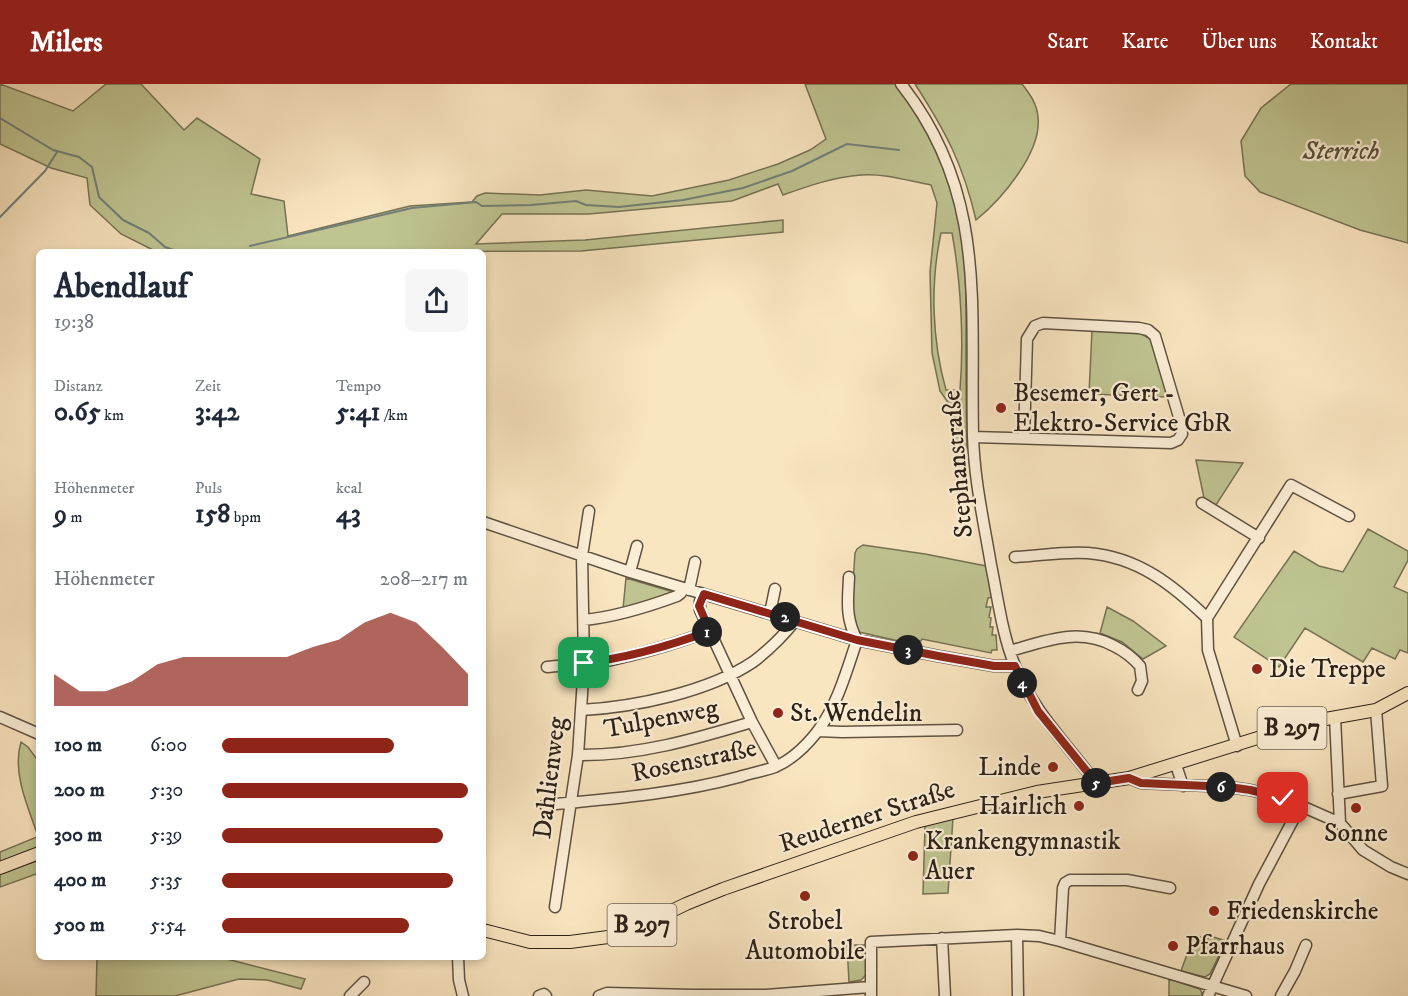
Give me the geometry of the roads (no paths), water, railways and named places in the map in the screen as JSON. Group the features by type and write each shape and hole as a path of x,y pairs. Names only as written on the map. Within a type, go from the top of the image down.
{"main road":[{"name":"Reuderner Straße","path":"486,931 530,942 550,943 608,938 630,931 723,889 905,825 1037,792 1129,778 1309,722 1376,710 1408,693"},
{"path":"0,868 36,855"}],"street":[{"name":"Stephanstraße","path":"901,84 932,130 951,171 965,220 972,271 973,437 985,534 1010,651 1015,666 1038,711 1089,774 1091,784"},
{"path":"973,437 1171,442 1178,440 1182,434 1181,424 1155,336 1148,330 1139,328 1043,323 1035,326 1027,339 1024,438"},
{"path":"1237,746 1208,650 1207,618 1291,485 1349,516"},
{"path":"1202,502 1259,538"},
{"name":"Dahlienweg","path":"555,908 572,802 582,710 584,620 582,556 589,511"},
{"path":"486,523 630,572 857,640 994,666 1015,666"},
{"path":"630,572 637,546"},
{"path":"1015,557 1089,553 1117,559 1153,573 1179,591 1207,618"},
{"path":"584,620 647,607 677,596 685,589 696,562"},
{"path":"849,577 849,624 857,640"},
{"path":"770,613 775,589"},
{"path":"704,594 699,606 729,676 776,766"},
{"path":"582,710 643,703 729,676 753,662 773,646 795,621"},
{"path":"547,667 609,660 652,650 710,631"},
{"path":"1010,651 1067,636 1094,638 1119,649 1137,663 1142,674 1140,687 1137,690"},
{"name":"Rosenstraße","path":"545,805 622,799 690,788 776,766 799,750 818,731 830,710 857,640"},
{"path":"1338,794 1382,786 1376,710"},
{"path":"0,717 36,733"},
{"path":"1335,717 1340,824"},
{"name":"Tulpenweg","path":"578,755 632,752 654,748 752,722"},
{"path":"818,731 957,730"},
{"path":"1176,765 1183,786"},
{"path":"1129,778 1141,783 1250,790 1283,798 1340,824 1363,850 1391,867 1408,874"},
{"path":"1210,991 1259,884 1301,805"},
{"path":"1060,941 1063,888 1070,880 1127,880 1170,888"},
{"path":"599,996 607,993 693,996 870,992 871,942 1017,935 1039,936 1060,941 1210,991 1246,996"},
{"path":"1017,935 1018,996"},
{"path":"942,938 945,996"},
{"path":"1281,996 1306,945"},
{"path":"458,960 459,980 463,996"},
{"path":"350,996 364,982"},
{"path":"538,996 544,994 546,996"}],"waterway":[{"path":"0,118 53,150 79,157 92,167 99,197 123,220 149,233 171,249"},
{"path":"250,246 412,208 476,202 482,206 576,201 586,205 619,207 683,200 743,188 792,171 847,144 899,150"},
{"path":"0,217 45,171 57,152"}],"place":[{"name":"Besemer, Gert - Elektro-Service GbR","path":"1001,408"},
{"name":"Die Treppe","path":"1257,669"},
{"name":"St. Wendelin","path":"778,713"},
{"name":"Linde","path":"1053,767"},
{"name":"Hairlich","path":"1079,806"},
{"name":"Sonne","path":"1356,808"},
{"name":"Krankengymnastik Auer","path":"913,856"},
{"name":"Strobel Automobile","path":"805,896"},
{"name":"Friedenskirche","path":"1214,911"},
{"name":"Pfarrhaus","path":"1173,946"}],"park label":[{"name":"Sterrich","path":"1341,151"}]}
